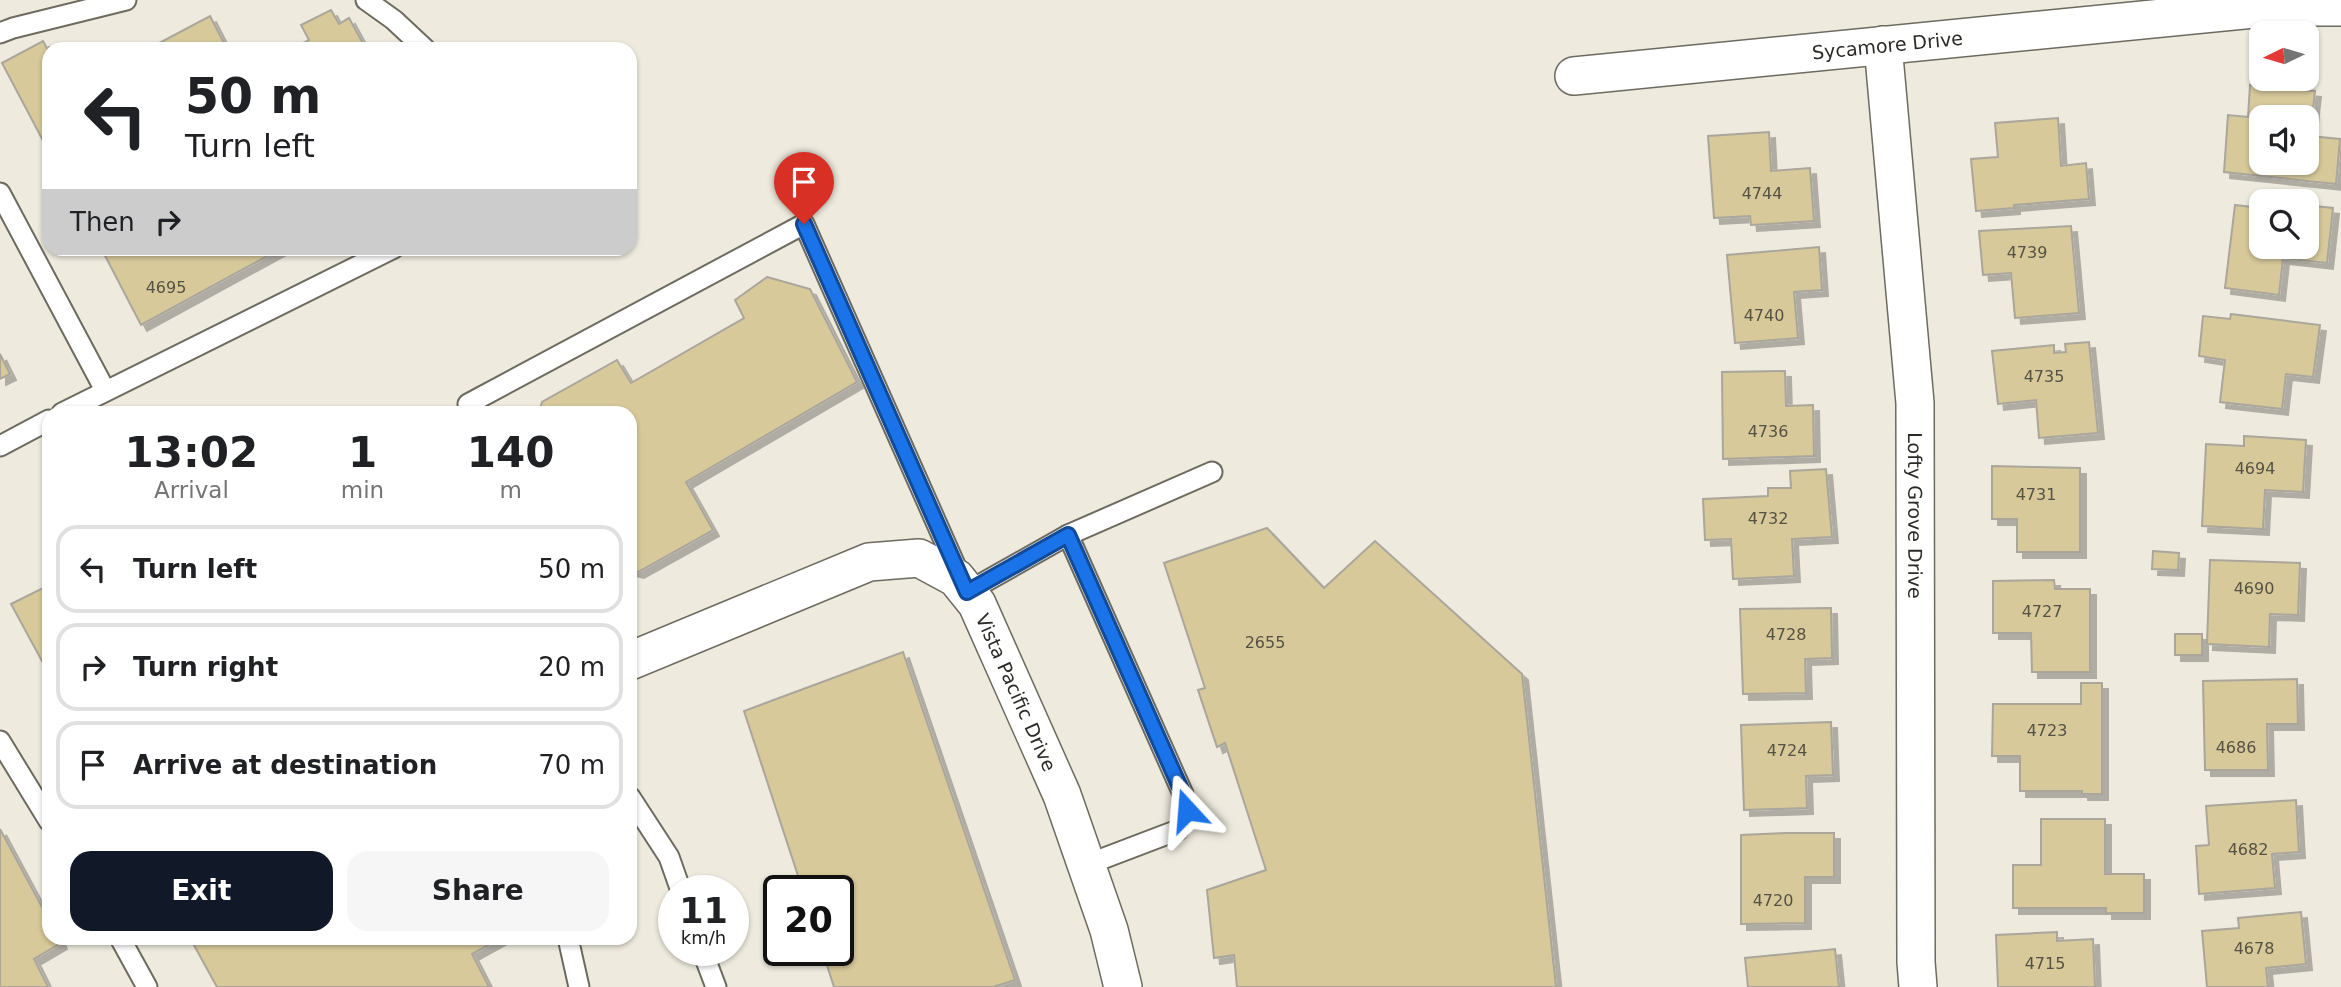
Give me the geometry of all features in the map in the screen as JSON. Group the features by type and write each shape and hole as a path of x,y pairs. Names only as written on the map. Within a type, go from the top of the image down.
{"street":[{"name":"Sycamore Drive","path":"1574,76 2274,7 2341,8"},
{"name":"Lofty Grove Drive","path":"1883,46 1915,403 1918,987"},
{"name":"Vista Pacific Drive","path":"637,658 869,562 919,558 956,578 977,604 1062,795 1109,930 1123,987"}],"lane":[{"path":"0,33 126,0"},
{"path":"366,0 394,20 418,42"},
{"path":"0,193 105,390"},
{"path":"469,406 468,404 804,224 967,592 1068,535 1212,472"},
{"path":"75,406 378,256"},
{"path":"0,446 42,424"},
{"path":"1068,535 1183,794 1187,810 1178,830 1086,865"},
{"path":"0,741 42,810"},
{"path":"637,808 669,858 675,875"},
{"path":"124,945 147,987"},
{"path":"570,945 579,987"},
{"path":"708,966 716,987"}],"building":[{"path":"331,10 339,24 349,18 362,42 305,42 309,40 301,25"},
{"path":"210,16 223,42 161,42"},
{"path":"44,42 42,139 2,63"},
{"path":"2250,91 2315,91 2313,105 2249,105 2249,175 2224,172 2228,115 2248,117"},
{"path":"2058,118 2061,166 2086,163 2089,199 1976,211 1971,159 1998,157 1995,123"},
{"path":"1769,132 1771,171 1810,168 1814,221 1751,225 1750,216 1714,218 1708,136"},
{"path":"2319,137 2340,139 2336,184 2252,175 2319,175"},
{"path":"2235,205 2249,207 2249,259 2283,259 2279,295 2225,288"},
{"path":"2319,206 2333,208 2327,263 2292,259 2319,259"},
{"path":"2071,226 2079,313 2015,318 2011,273 1983,275 1979,231"},
{"path":"1819,247 1822,290 1794,292 1798,338 1735,343 1727,255"},
{"path":"105,256 267,256 141,325"},
{"path":"767,277 810,289 857,382 686,482 713,530 637,572 637,406 541,406 542,402 617,360 631,383 744,318 735,300"},
{"path":"2231,314 2320,325 2313,377 2286,374 2282,409 2220,402 2225,360 2199,356 2203,316 2230,319"},
{"path":"2089,342 2098,433 2039,438 2036,400 1998,404 1992,351 2054,345 2054,353 2066,352 2065,344"},
{"path":"0,354 10,374 0,379"},
{"path":"1785,371 1786,406 1813,405 1814,456 1723,459 1722,372"},
{"path":"2244,436 2306,440 2303,492 2265,490 2263,529 2202,526 2206,444 2244,446"},
{"path":"1992,466 2080,468 2080,552 2017,552 2017,519 1992,519"},
{"path":"1826,469 1832,537 1792,539 1794,576 1733,579 1731,539 1705,540 1703,499 1768,496 1768,488 1791,488 1790,471"},
{"path":"1267,528 1324,588 1375,541 1522,674 1556,987 1237,987 1234,955 1214,958 1207,890 1266,870 1225,743 1217,747 1198,690 1205,688 1164,563"},
{"path":"2153,551 2179,553 2178,570 2152,569"},
{"path":"2210,560 2300,563 2298,615 2270,614 2269,647 2207,644"},
{"path":"2054,580 2055,589 2090,589 2090,672 2032,672 2031,633 1993,633 1993,581"},
{"path":"42,588 42,661 11,604"},
{"path":"1831,608 1832,658 1805,659 1806,693 1743,694 1740,609"},
{"path":"2175,634 2202,634 2202,655 2175,655"},
{"path":"903,652 1015,980 993,987 834,987 827,966 854,966 854,875 798,875 744,711"},
{"path":"2297,679 2298,724 2267,724 2268,770 2205,770 2203,681"},
{"path":"2081,683 2102,683 2102,794 2082,794 2082,791 2020,791 2020,756 1992,756 1993,704 2081,704"},
{"path":"1831,722 1833,775 1806,776 1807,808 1744,810 1741,725"},
{"path":"2296,800 2299,852 2272,854 2275,888 2199,894 2196,846 2209,845 2206,806"},
{"path":"2041,819 2105,819 2105,874 2144,874 2144,913 2106,913 2106,908 2013,908 2013,865 2041,865"},
{"path":"0,829 42,907 42,945 58,945 34,959 48,987 0,987"},
{"path":"1834,833 1834,877 1805,877 1805,923 1741,924 1741,835"},
{"path":"2301,912 2306,964 2266,968 2268,987 2207,987 2202,931 2239,928 2238,918"},
{"path":"2057,932 2057,941 2093,939 2095,987 1998,987 1996,935"},
{"path":"194,945 488,945 472,954 489,987 217,987"},
{"path":"1835,949 1839,987 1748,987 1745,958"}],"route":[{"path":"804,224 967,592 1068,535 1183,794 1187,810"}]}
